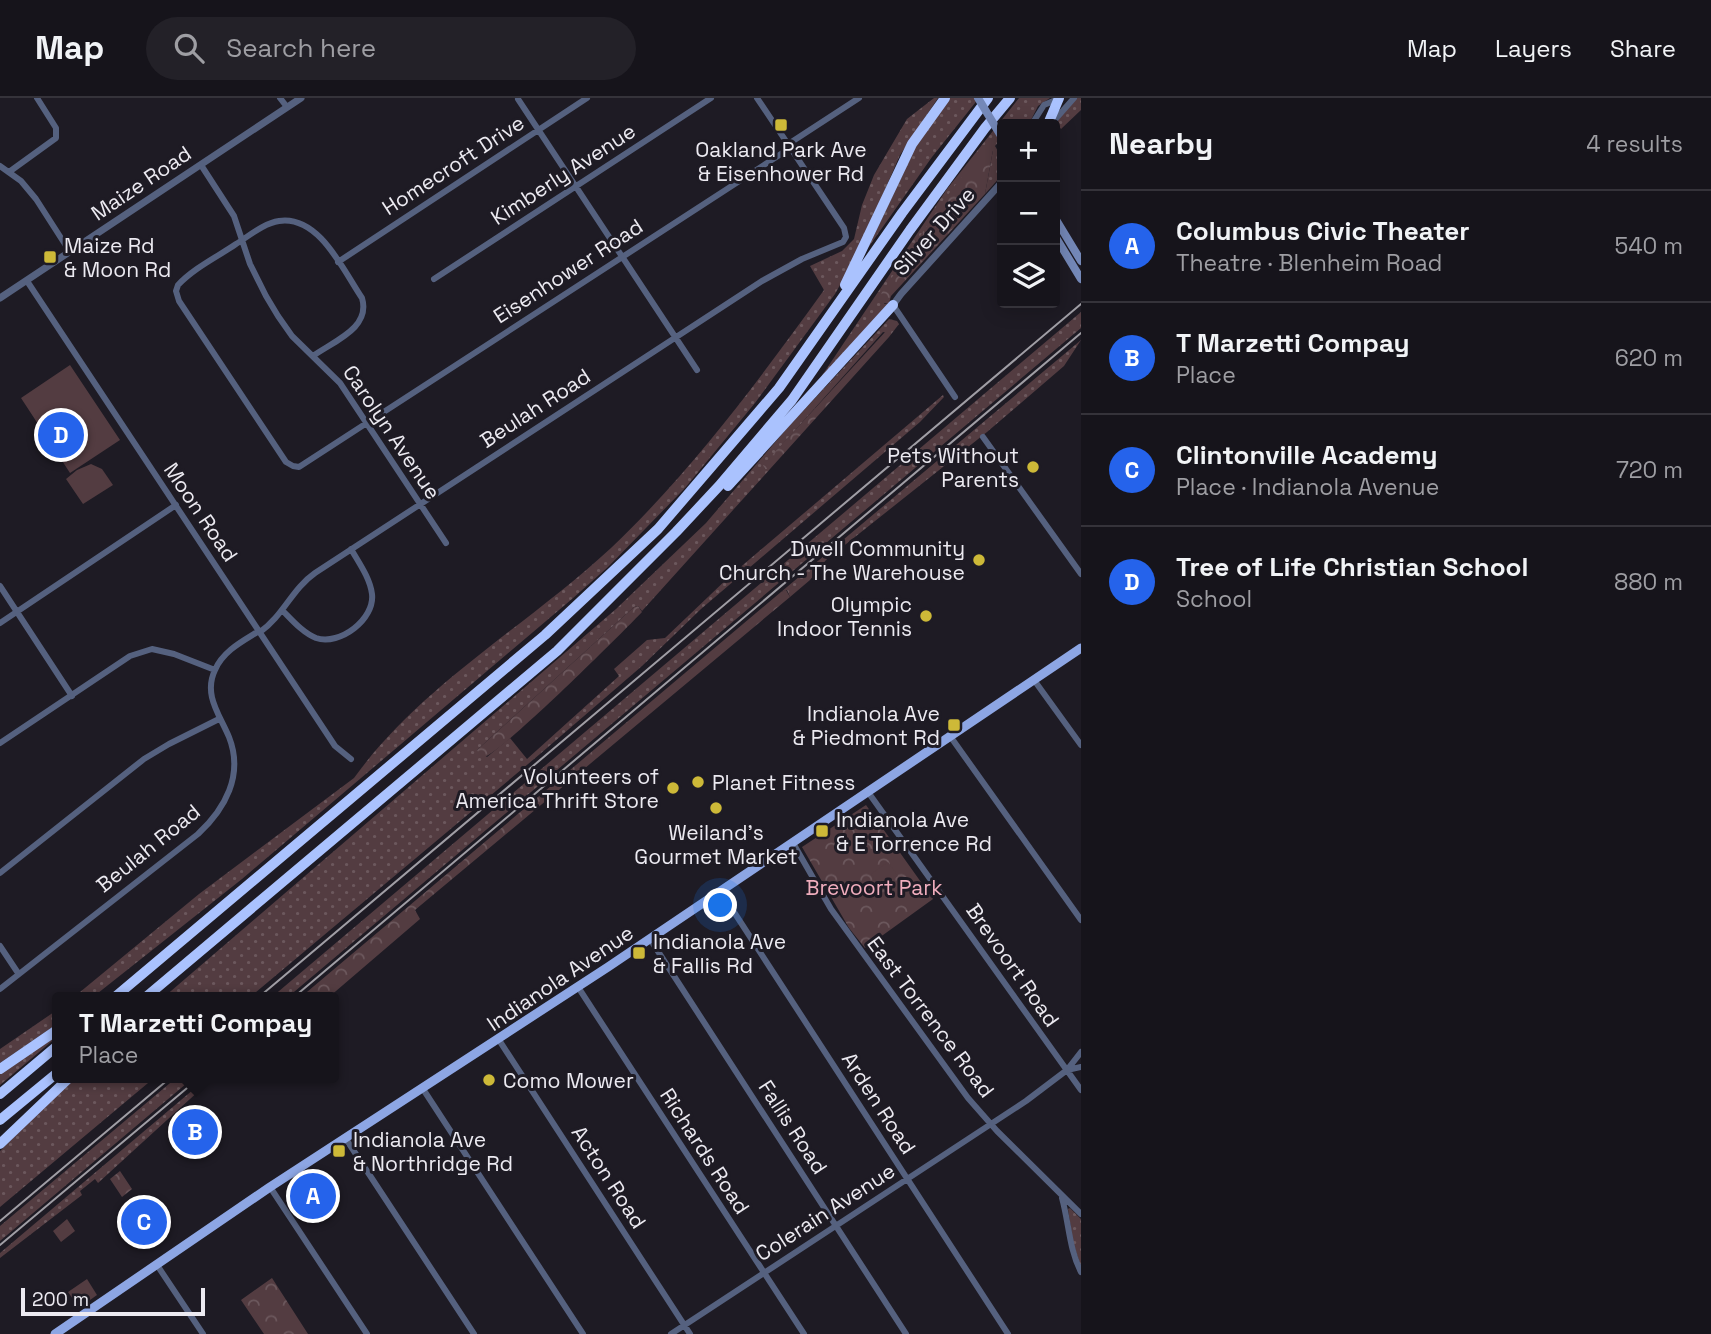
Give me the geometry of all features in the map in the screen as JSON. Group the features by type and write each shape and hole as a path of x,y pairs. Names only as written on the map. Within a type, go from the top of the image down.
{"highway":[{"path":"820,330 865,247 912,144 944,98"},
{"path":"121,992 545,635 658,529 779,388 988,98"},
{"path":"152,992 557,651 676,532 792,400 910,230 1010,98"},
{"path":"1052,119 1059,98"},
{"path":"676,532 699,516 755,458 893,305"},
{"path":"158,992 187,962"},
{"path":"114,992 153,966"},
{"path":"0,1069 52,1033"},
{"path":"0,1094 52,1050"},
{"path":"0,1120 52,1077"},
{"path":"0,1144 64,1083"}],"main road":[{"path":"978,98 997,129"},
{"path":"1060,226 1081,261"},
{"path":"1060,244 1081,279"},
{"name":"Indianola Avenue","path":"55,1334 69,1330 270,1187 578,988 1081,648"}],"street":[{"path":"280,98 287,107"},
{"name":"Maize Road","path":"0,298 301,98"},
{"name":"Homecroft Drive","path":"338,262 587,98"},
{"name":"Kimberly Avenue","path":"434,279 711,98"},
{"path":"757,98 789,146"},
{"name":"Eisenhower Road","path":"243,240 183,280 176,291 179,301 281,454 293,466 304,464 784,152 796,139 859,98"},
{"path":"1035,119 1044,106 1059,98"},
{"path":"1055,119 1074,98"},
{"path":"9,172 57,138 56,128 40,99"},
{"path":"518,99 696,370"},
{"name":"Beulah Road","path":"0,989 198,834 215,816 231,787 233,774 232,750 211,695 215,670 232,649 282,611 306,579 762,281 802,259 838,245 846,237 845,228 789,146"},
{"name":"Carolyn Avenue","path":"201,164 234,215 250,264 266,296 292,336 340,383 446,543"},
{"path":"0,166 20,181 36,199 70,252"},
{"name":"Silver Drive","path":"893,305 997,187"},
{"path":"243,240 278,221 297,221 310,227 321,237 362,298 365,308 363,318 356,326 313,356"},
{"name":"Moon Road","path":"27,281 335,746 351,759"},
{"path":"893,305 955,397"},
{"path":"983,436 1081,574"},
{"path":"0,622 176,505"},
{"path":"282,611 315,638 329,640 348,632 363,619 370,609 373,597 370,585 351,549"},
{"path":"0,586 72,696"},
{"path":"0,743 130,656 152,649 174,654 215,670"},
{"path":"1034,680 1081,746"},
{"path":"0,873 144,759 219,719"},
{"path":"950,736 1081,920"},
{"name":"Brevoort Road","path":"868,792 1081,1090"},
{"name":"East Torrence Road","path":"793,843 831,909 863,956 896,996 968,1098 1081,1214"},
{"name":"Arden Road","path":"721,892 1008,1334"},
{"name":"Fallis Road","path":"650,939 906,1334"},
{"path":"0,946 19,974"},
{"name":"Richards Road","path":"578,988 804,1334"},
{"name":"Acton Road","path":"499,1040 690,1334"},
{"name":"Colerain Avenue","path":"671,1334 991,1124 1067,1070 1081,1052"},
{"name":"Colerain Avenue","path":"1067,1070 1081,1067"},
{"path":"423,1089 583,1334"},
{"path":"345,1139 474,1334"},
{"path":"270,1187 367,1334"},
{"path":"1062,1196 1072,1250 1081,1272"},
{"path":"158,1265 204,1334"}],"green space":[{"path":"934,98 938,98 900,155 856,256 835,294 755,403 685,488 608,567 572,599 242,879 99,992 80,992 199,894 354,778 381,744 443,684 579,576 641,518 723,424 824,290 810,266 842,251 854,239 862,205 874,175 907,119"},
{"path":"950,98 979,98 932,157 868,248 918,142"},
{"path":"1019,98 1050,98 1038,106 1032,119 1002,119"},
{"path":"1077,98 1081,98 1081,110 1061,129 1059,119"},
{"path":"997,126 997,181 985,194 993,150 884,304 889,303 817,383 947,189"},
{"path":"989,143 993,150 985,194 891,296 889,303 880,303 882,292 952,189"},
{"path":"1081,312 1081,328 294,992 278,992"},
{"path":"889,319 897,321 899,324 889,337 888,333 883,332 764,465 765,469 770,469 642,611 638,606 634,607 477,750 487,757 510,738 527,759 619,676 614,669 647,640 665,638 730,576 943,395 944,397 920,422 701,609 642,666 256,992 170,992 616,609 706,523 789,426"},
{"path":"886,331 889,337 770,469 765,469 763,465"},
{"path":"1081,340 1064,366 987,432 826,560 810,580 790,597 787,590 781,592"},
{"path":"70,365 120,440 70,473 21,398"},
{"path":"91,464 102,469 113,485 83,504 66,479"},
{"path":"786,590 790,597 415,910 420,919 335,992 307,992"},
{"path":"638,606 642,612 587,667 512,737 482,758 477,750"},
{"name":"Brevoort Park","path":"866,805 933,899 865,948 849,928 802,847"},
{"path":"888,862 898,876 881,888 871,874"},
{"path":"52,1013 52,1027 0,1063 0,1049"},
{"path":"52,1037 52,1041 0,1085 0,1073"},
{"path":"69,1083 148,1083 0,1207 0,1151"},
{"path":"170,1083 187,1083 0,1241 0,1226"},
{"path":"201,1083 208,1083 98,1183 95,1179 80,1191 82,1195 0,1258 0,1253"},
{"path":"120,1171 132,1189 122,1197 110,1179"},
{"path":"1070,1208 1081,1219 1081,1267 1073,1242"},
{"path":"67,1219 75,1231 61,1242 53,1231"},
{"path":"272,1278 308,1334 264,1334 241,1300"},
{"path":"87,1279 97,1295 79,1308 68,1292"}],"railway":[{"path":"265,992 1081,304"},
{"path":"300,992 1081,333"},
{"path":"0,1221 164,1083"},
{"path":"0,1245 193,1083"}],"place":[{"name":"Oakland Park Ave & Eisenhower Rd","path":"781,125"},
{"name":"Maize Rd & Moon Rd","path":"50,257"},
{"name":"Tree of Life Christian School","path":"61,435"},
{"name":"Pets Without Parents","path":"1033,467"},
{"name":"Dwell Community Church - The Warehouse","path":"979,560"},
{"name":"Olympic Indoor Tennis","path":"926,616"},
{"name":"Indianola Ave & Piedmont Rd","path":"954,725"},
{"name":"Planet Fitness","path":"698,782"},
{"name":"Volunteers of America Thrift Store","path":"673,788"},
{"name":"Weiland's Gourmet Market","path":"716,808"},
{"name":"Indianola Ave & E Torrence Rd","path":"822,831"},
{"name":"Indianola Ave & Fallis Rd","path":"639,953"},
{"name":"Como Mower","path":"489,1080"},
{"name":"T Marzetti Compay","path":"195,1132"},
{"name":"Indianola Ave & Northridge Rd","path":"339,1151"},
{"name":"Columbus Civic Theater","path":"313,1196"},
{"name":"Clintonville Academy","path":"144,1222"}]}
